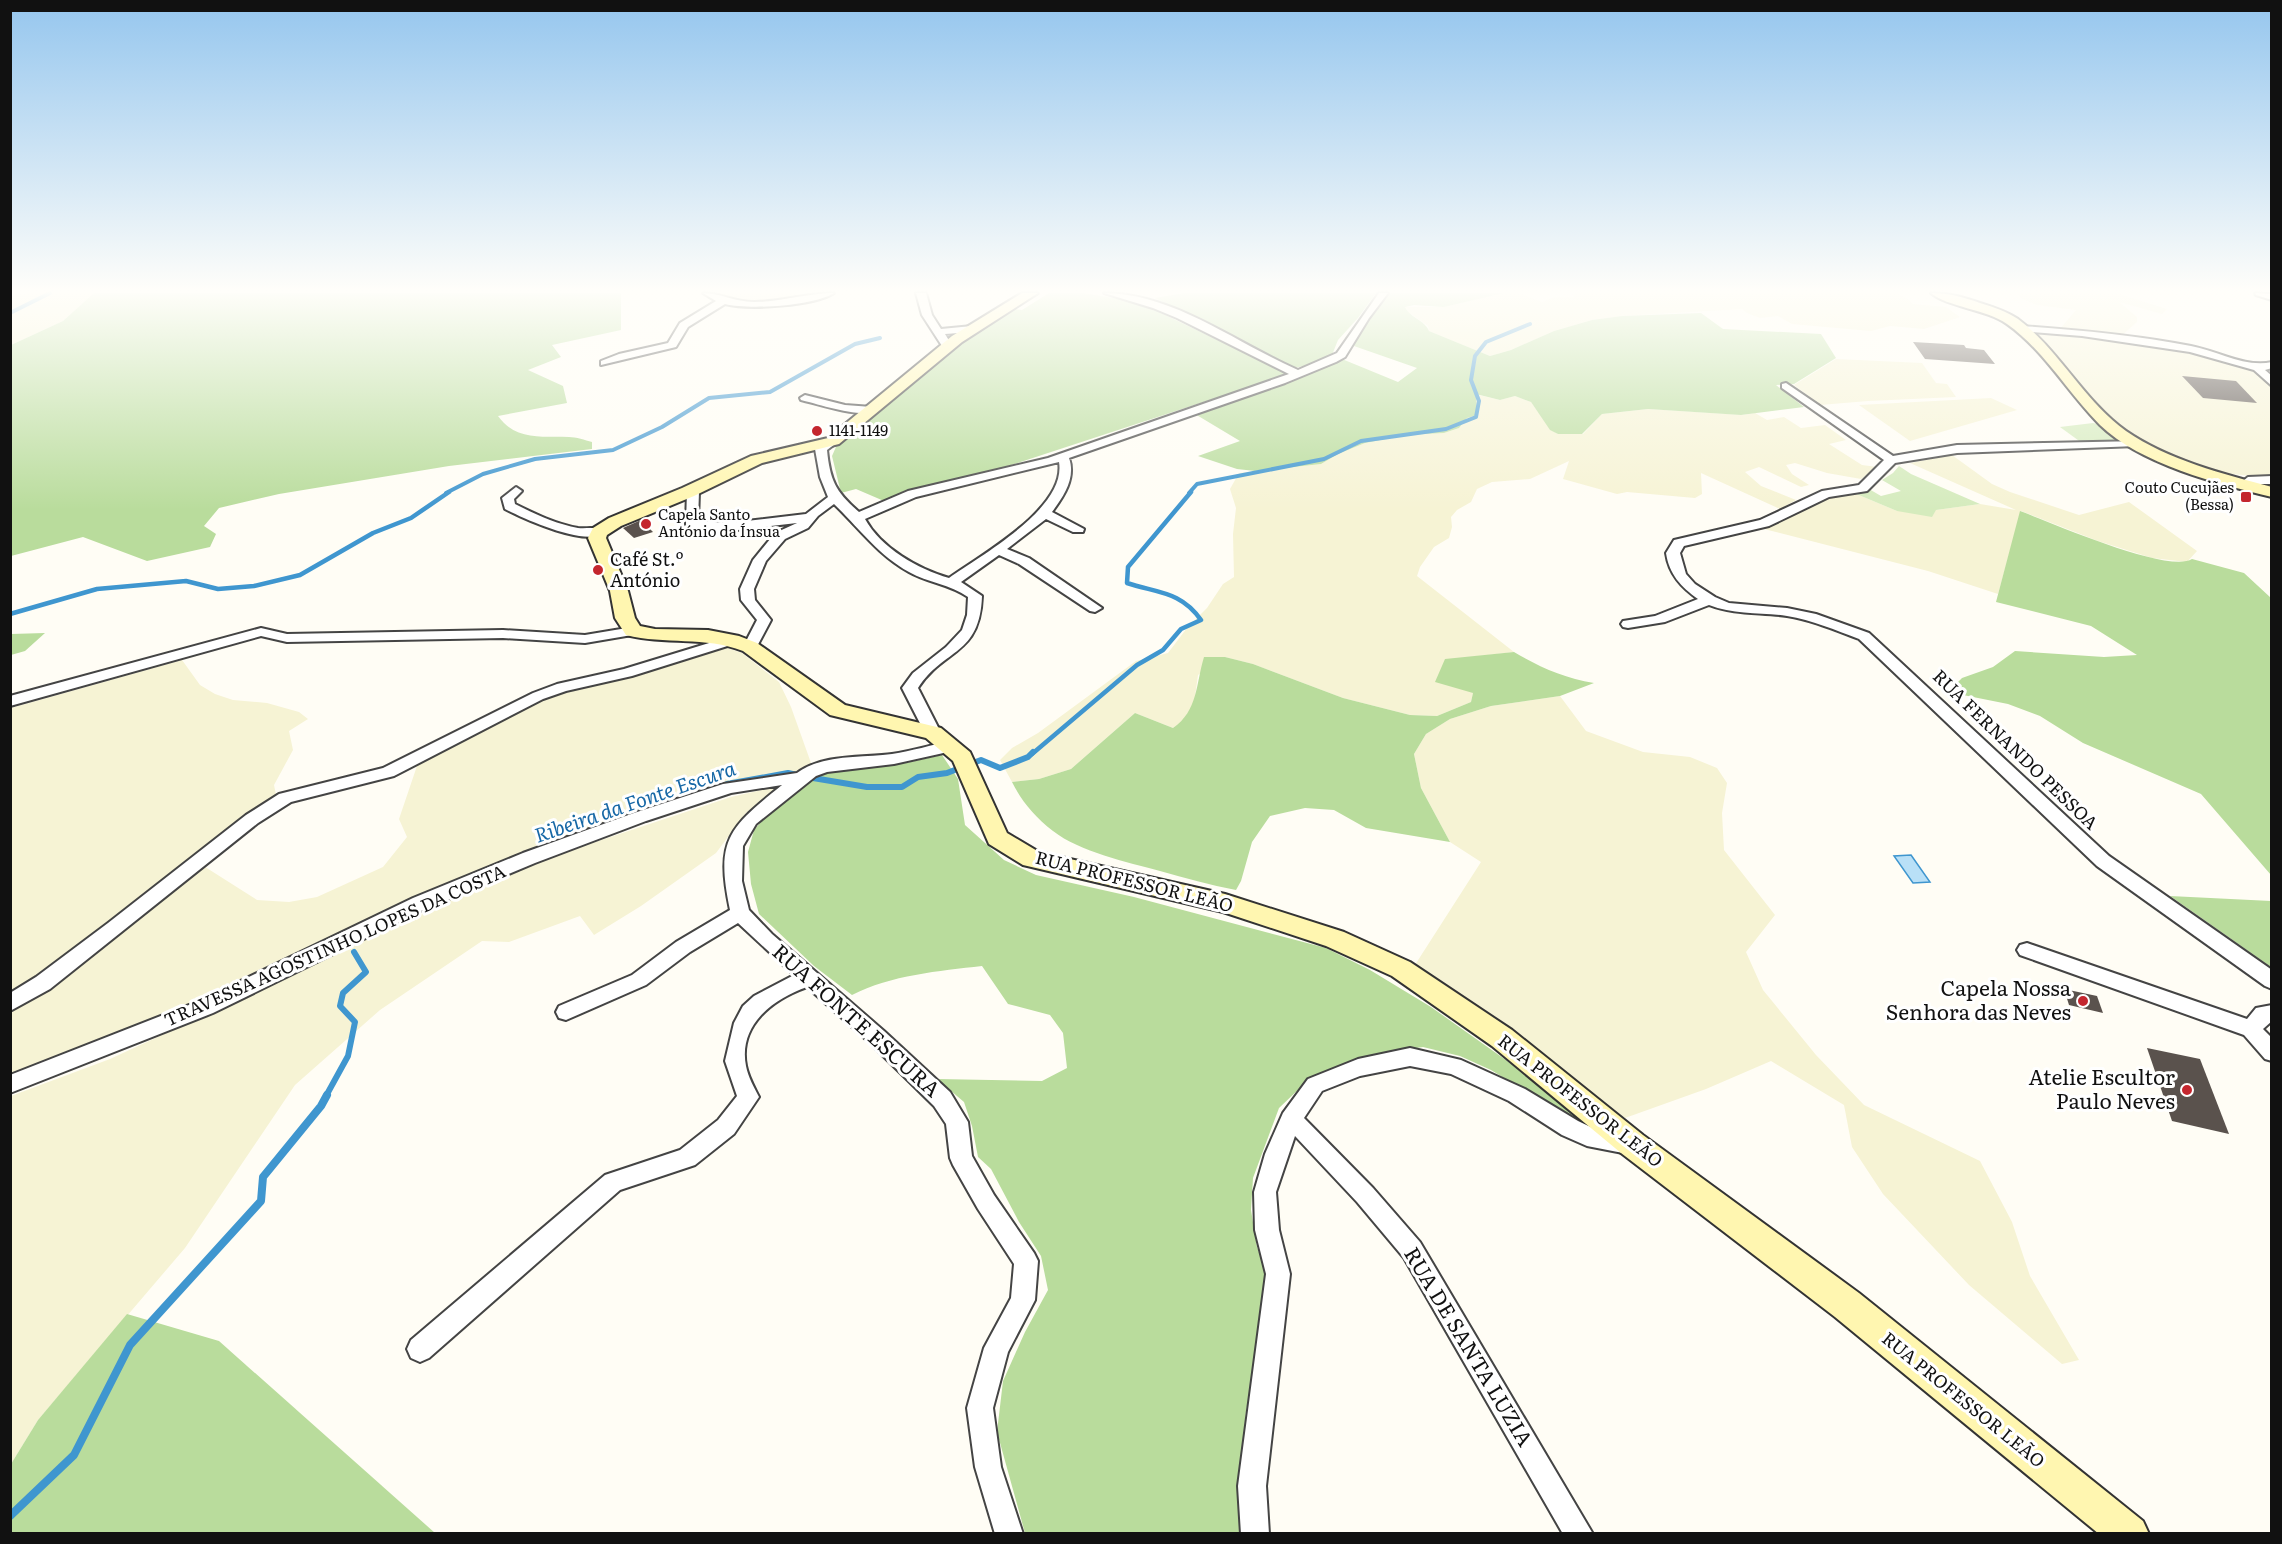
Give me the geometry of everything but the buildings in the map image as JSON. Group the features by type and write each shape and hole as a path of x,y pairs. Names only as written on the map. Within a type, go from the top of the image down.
{"street":[{"path":"917,365 872,410 821,448 828,483 835,498 844,510 857,518 864,530 911,568 937,581 953,582 975,596 976,611 969,631 957,645 915,677 910,688 933,733"},
{"path":"1277,365 1298,374"},
{"path":"857,518 912,494 981,479 1063,457 1318,365"},
{"path":"2054,365 2108,425 2137,443 2210,474 2271,492"},
{"path":"2248,365 2258,368 2271,365"},
{"path":"2258,368 2271,383"},
{"path":"1786,386 1891,460 1957,449 2137,443"},
{"path":"805,398 845,408 872,410"},
{"path":"516,491 508,498 508,506 550,524 589,534 599,532 615,522 757,459 832,441"},
{"path":"953,582 1045,513 1063,483 1067,467 1063,457"},
{"name":"RUA FERNANDO PESSOA","path":"1891,460 1863,488 1826,494 1764,523 1678,543 1673,553 1676,570 1690,589 1726,607 1787,612 1815,618 1864,636 2103,861 2271,981"},
{"path":"2244,485 2252,480 2271,480"},
{"path":"703,484 693,491 692,524 729,527 809,518"},
{"path":"2244,485 2249,492 2271,507"},
{"path":"750,647 764,620 748,600 747,589 760,560 780,536 803,525 835,498"},
{"path":"1045,513 1078,529"},
{"path":"599,532 597,538 619,591 625,618 633,631"},
{"path":"998,549 1024,561 1095,608"},
{"path":"1628,624 1639,621 1650,622 1698,602 1710,600"},
{"path":"10,701 261,632 287,638 503,634 585,639 633,631 655,635 708,636 732,640 750,647 838,710 933,733 957,751"},
{"path":"10,1003 43,983 252,819 285,798 397,768 538,696 562,687 627,673 732,640"},
{"name":"RUA FONTE ESCURA","path":"957,751 825,767 805,776 750,820 734,846 732,881 740,913 765,939 811,978 942,1099 957,1122 961,1158 986,1202 1026,1261 1023,1300 997,1348 980,1408 988,1467 1009,1533"},
{"name":"RUA PROFESSOR LEÃO","path":"957,751 997,838 1032,859 1225,903 1335,939 1401,969 1502,1038 1632,1144 1847,1305 1964,1402 2130,1533"},
{"name":"TRAVESSA AGOSTINHO LOPES DA COSTA","path":"10,1084 206,1007 420,903 529,858 640,817 729,788 805,776"},
{"path":"566,1012 639,980 682,947 740,913"},
{"path":"2027,950 2251,1029 2271,1053"},
{"path":"420,1349 613,1182 687,1158 726,1127 748,1097 735,1063 740,1035 750,1010 799,980 811,978"},
{"path":"2251,1029 2263,1014 2271,1013"},
{"path":"1255,1533 1252,1486 1278,1274 1267,1230 1265,1192 1276,1154 1291,1120 1315,1085 1358,1068 1410,1057 1454,1066 1517,1095 1570,1128 1595,1138 1632,1144"},
{"name":"RUA DE SANTA LUZIA","path":"1291,1120 1311,1137 1342,1170 1412,1250 1578,1533"}],"shaded area":[{"path":"1826,365 1923,365 1936,383 1947,384 1956,397 1820,405 1794,385"},
{"path":"2060,365 2235,365 2255,371 2271,386 2271,478 2213,472 2170,455 2126,433"},
{"path":"1475,394 1500,400 1515,396 1531,402 1550,429 1558,434 1583,434 1602,414 1648,409 1743,415 1755,413 1767,420 1784,417 1801,428 1825,425 1846,440 1829,444 1862,465 1877,467 1861,479 1827,473 1795,463 1786,465 1792,474 1809,485 1801,487 1759,467 1745,472 1761,486 1796,500 1780,509 1701,473 1702,494 1695,498 1627,492 1617,494 1563,479 1569,461 1530,479 1492,482 1477,489 1471,502 1457,510 1451,517 1452,527 1449,538 1434,547 1420,567 1417,576 1514,652 1445,660 1473,693 1471,702 1437,716 1410,715 1343,698 1253,664 1225,657 1198,675 1194,704 1182,722 1173,728 1135,713 1071,769 1039,779 1012,782 1000,760 1012,748 1038,733 1136,661 1168,653 1187,628 1207,608 1223,584 1234,577 1233,534 1236,508 1230,489 1239,473 1321,464 1365,443 1407,435 1444,433 1459,428 1467,418"},
{"path":"1991,398 2017,410 1910,441 1859,405"},
{"path":"1952,455 1992,484 2079,515 2129,502 2197,551 2187,562 2152,558 2098,541 2021,511 1998,594 1928,571 1764,529 1825,499 1854,493 1897,511 1936,510 1980,504 2016,510 1910,463"},
{"path":"722,646 742,653 779,682 791,707 811,763 797,771 722,782 661,801 565,837 418,897 181,1008 73,1052 11,1073 10,1013 121,933 202,865 257,900 289,902 317,897 383,867 407,837 399,819 418,763 472,732 557,692"},
{"path":"182,660 200,685 215,694 233,700 267,703 299,712 308,719 289,731 293,750 274,785 276,795 234,823 105,930 11,995 11,708"},
{"path":"1560,696 1586,731 1643,752 1690,757 1717,768 1727,783 1722,813 1724,850 1775,915 1746,952 1763,990 1816,1055 1864,1105 1980,1161 2012,1222 2030,1276 2079,1360 2062,1364 1969,1285 1883,1194 1852,1147 1844,1105 1771,1061 1706,1089 1625,1118 1413,968 1481,862 1450,842 1421,788 1414,754 1426,734 1450,719 1491,706"},
{"path":"779,786 746,813 716,853 641,906 594,935 580,916 509,942 482,941 380,1010 295,1085 185,1248 38,1420 11,1464 11,1096 110,1059 433,907 556,855 731,797"}],"green space":[{"path":"11,365 541,365 528,370 563,386 567,403 498,416 513,430 530,436 569,437 592,442 592,449 449,466 279,494 219,508 204,526 216,534 210,547 147,561 83,537 11,556"},
{"path":"930,365 1270,365 1289,374 1002,468 904,491 884,501 856,489 841,493 832,456 839,440"},
{"path":"1288,365 1309,365 1294,368"},
{"path":"1326,365 1357,365 1398,382 1417,368 1409,365 1825,365 1794,384 1776,385 1804,407 1741,415 1648,409 1602,414 1582,434 1558,434 1550,430 1531,402 1515,396 1500,400 1476,394 1477,415 1467,418 1459,428 1444,433 1407,435 1365,443 1321,464 1255,471 1237,469 1198,456 1240,441 1195,414"},
{"path":"2093,423 2101,425 2125,441 2082,443 2060,427"},
{"path":"1899,466 1911,474 1980,504 1936,510 1932,517 1897,511 1854,493 1869,489 1881,496 1901,491 1882,480"},
{"path":"2020,511 2135,553 2179,562 2192,559 2244,573 2271,598 2271,875 2201,794 2083,743 2040,716 2008,704 1948,692 1962,678 1993,667 2015,651 2104,657 2137,655 2091,626 1996,602"},
{"path":"45,633 25,651 11,655 11,634"},
{"path":"1514,652 1552,671 1594,683 1560,696 1491,706 1450,719 1426,734 1414,754 1421,788 1450,842 1366,828 1334,810 1305,808 1270,816 1252,842 1241,881 1236,890 1119,860 1076,845 1040,820 1025,803 1012,782 1039,779 1071,769 1135,713 1173,728 1192,705 1204,657 1225,657 1253,664 1343,698 1410,715 1437,716 1471,702 1473,693 1435,682 1445,659"},
{"path":"942,755 958,779 965,825 1004,860 1036,875 1134,897 1326,948 1370,970 1431,1007 1589,1119 1577,1119 1560,1112 1491,1070 1460,1056 1423,1047 1375,1054 1327,1070 1300,1088 1279,1108 1253,1178 1251,1210 1257,1247 1267,1274 1262,1327 1246,1411 1240,1471 1243,1533 1025,1533 997,1432 1003,1381 1025,1332 1048,1290 1041,1256 1019,1222 991,1169 978,1157 972,1126 964,1102 937,1079 1042,1081 1067,1068 1063,1033 1050,1015 1008,1004 982,966 899,978 852,995 814,966 759,914 751,884 748,852 754,830 776,804 824,773 906,763"},
{"path":"2170,896 2271,901 2271,967"},
{"path":"127,1314 219,1341 435,1533 11,1533 11,1464 38,1420"}],"water":[{"path":"1911,855 1930,882 1913,883 1894,856"}],"waterway":[{"path":"446,493 483,474 535,459 613,450 662,427 709,398 770,392 818,365"},
{"name":"Ribeira da Fonte Escura","path":"1189,493 1197,484 1324,459 1361,441 1446,429 1476,417 1479,401 1471,380 1473,365"},
{"path":"10,614 97,589 186,581 218,589 254,586 300,575 373,533 411,518 449,492"},
{"name":"Ribeira da Fonte Escura","path":"1032,754 1137,665 1163,650 1181,629 1201,620 1193,610 1177,598 1127,583 1128,567 1191,492"},
{"name":"Ribeira da Fonte Escura","path":"807,777 867,787 902,787 918,777 947,773 981,760 1000,768 1028,757 1033,752"},
{"name":"Ribeira da Fonte Escura","path":"727,784 788,773 797,775"},
{"name":"Ribeira da Fonte Escura","path":"326,1096 348,1056 355,1022 340,1006 343,993 366,972 354,952"},
{"name":"Ribeira da Fonte Escura","path":"10,1516 74,1455 130,1345 261,1201 263,1177 321,1106 327,1095"}],"place":[{"name":"1141-1149","path":"817,431"},
{"name":"Couto Cucujães (Bessa)","path":"2246,497"},
{"name":"Capela Santo António da Ínsua","path":"646,524"},
{"name":"Café St.º António","path":"598,570"},
{"name":"Capela Nossa Senhora das Neves","path":"2083,1001"},
{"name":"Atelie Escultor Paulo Neves","path":"2187,1090"}]}
